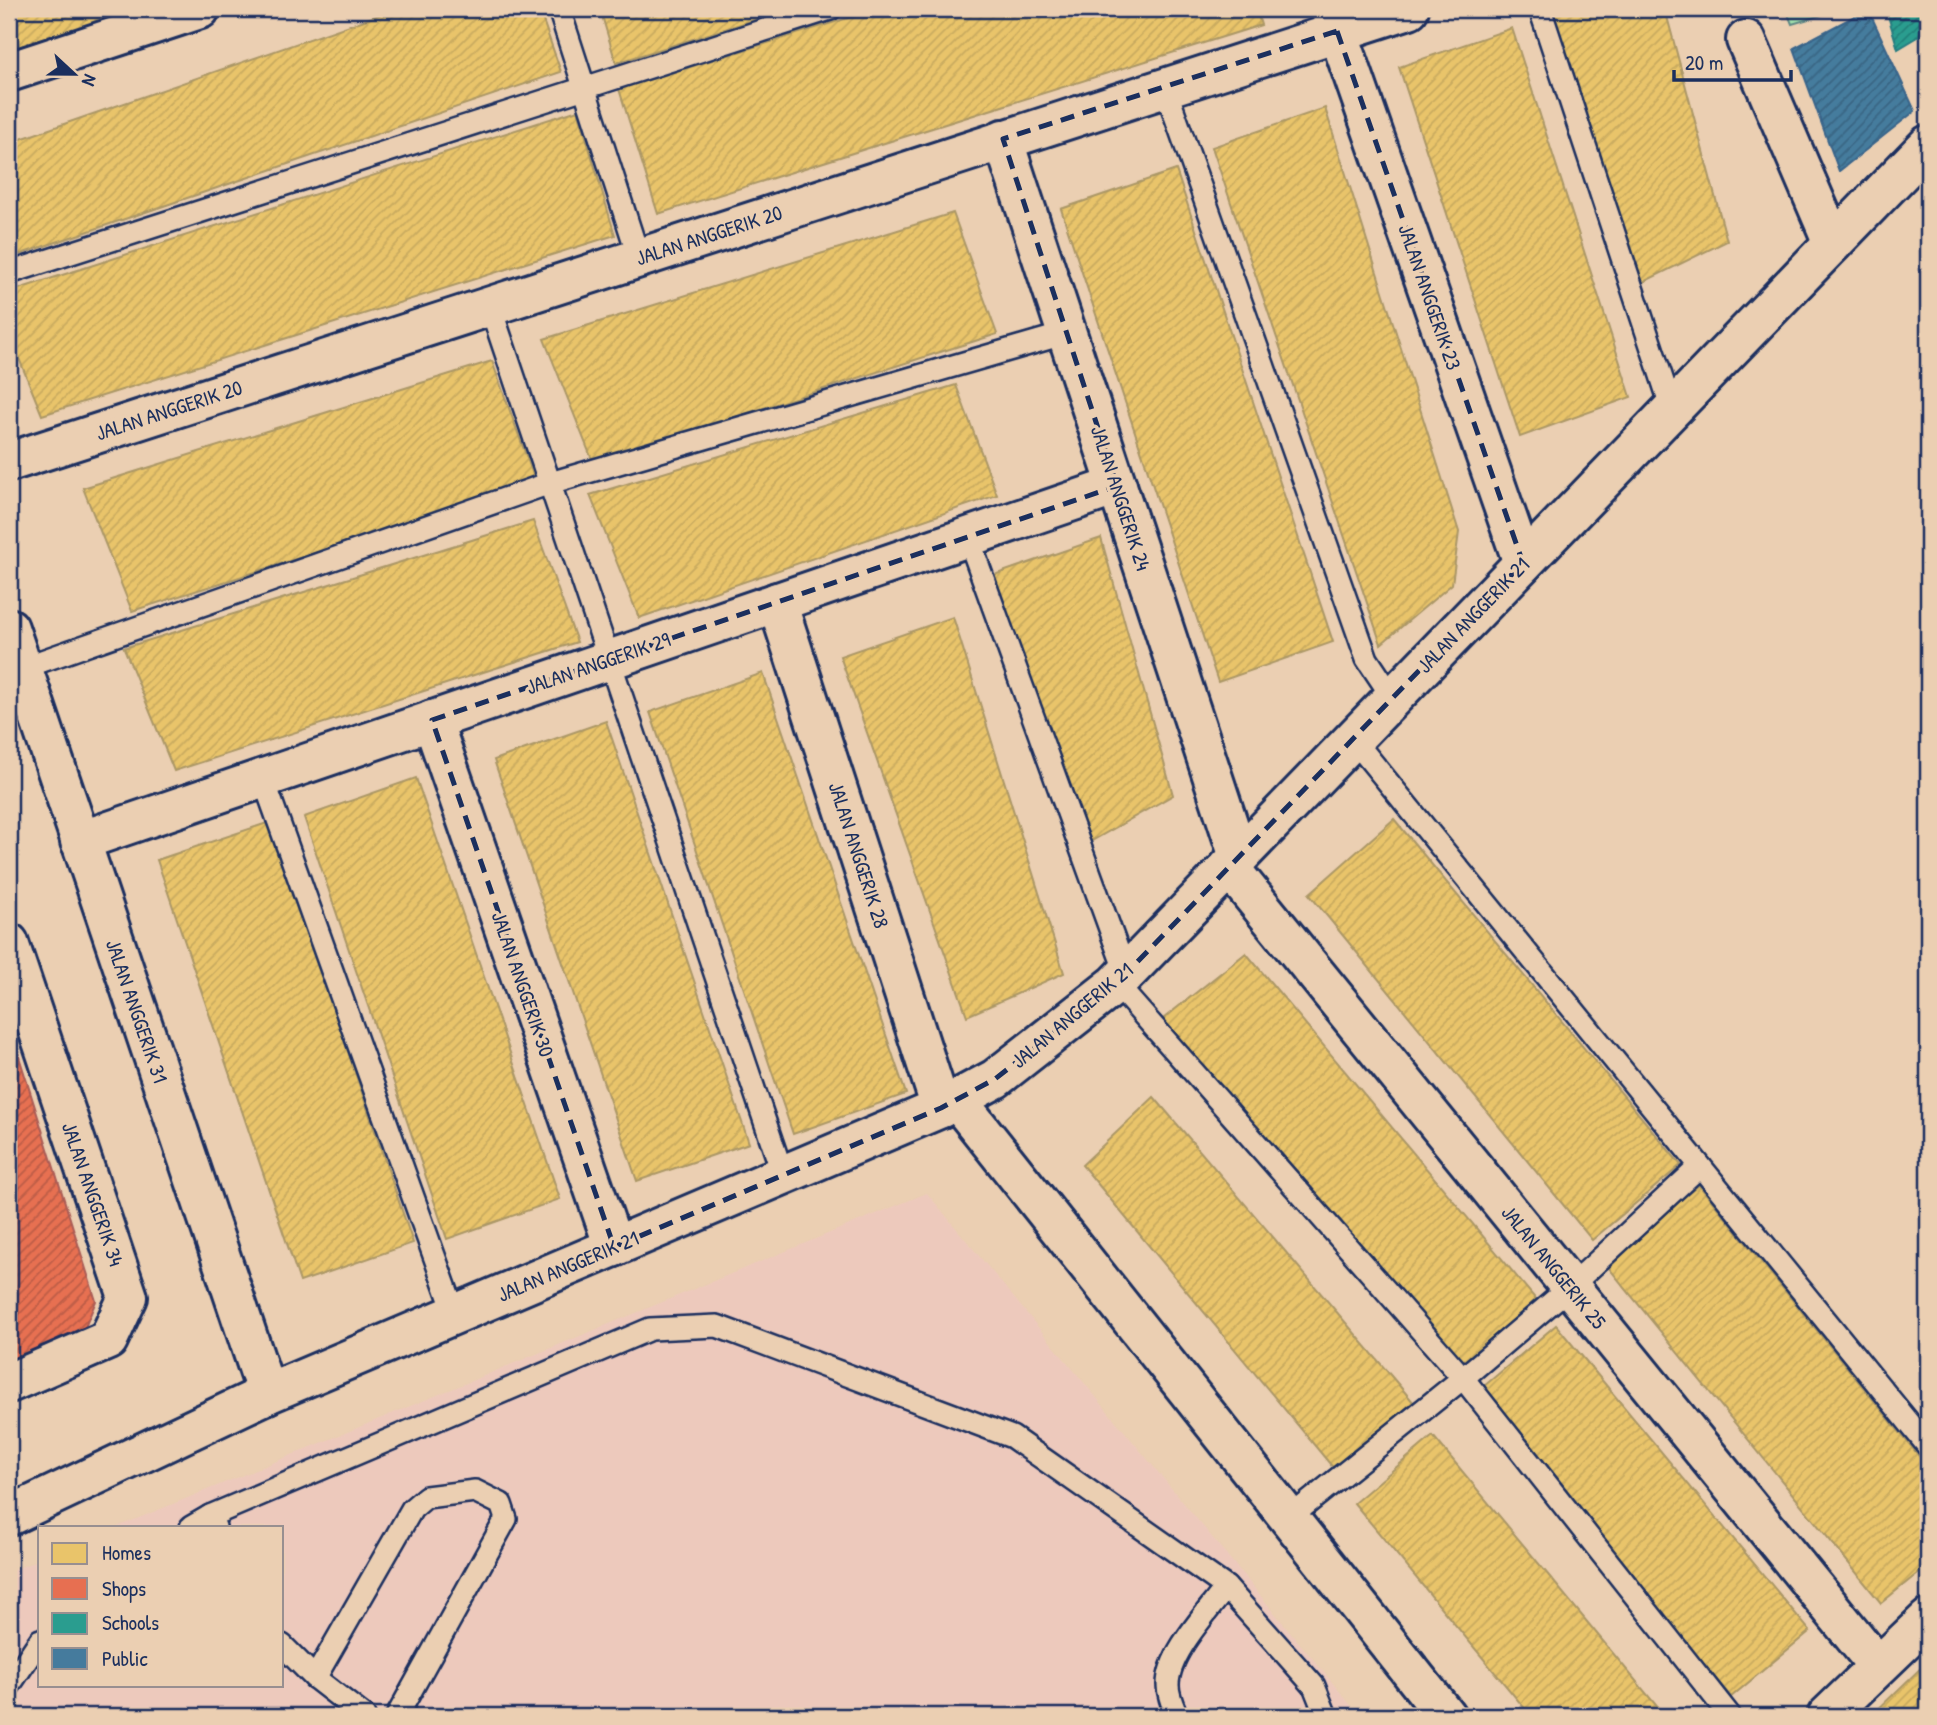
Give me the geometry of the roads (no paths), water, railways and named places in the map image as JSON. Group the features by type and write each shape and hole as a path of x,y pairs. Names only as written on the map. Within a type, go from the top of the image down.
{"street":[{"path":"9,72 200,9"},
{"name":"JALAN ANGGERIK 20","path":"9,462 1165,87 1334,20 1409,9"},
{"name":"JALAN ANGGERIK 23","path":"1334,20 1523,563"},
{"path":"1746,40 1833,243"},
{"name":"JALAN ANGGERIK 24","path":"1003,139 1117,486 1234,862"},
{"name":"JALAN ANGGERIK 21","path":"9,1516 267,1394 949,1104 995,1079 1121,979 1928,145"},
{"name":"JALAN ANGGERIK 29","path":"80,841 1117,486"},
{"name":"JALAN ANGGERIK 28","path":"777,602 949,1104"},
{"name":"JALAN ANGGERIK 31","path":"9,628 267,1394"},
{"name":"JALAN ANGGERIK 30","path":"432,720 614,1247"},
{"name":"JALAN ANGGERIK 25","path":"1234,862 1570,1287 1878,1666"},
{"name":"JALAN ANGGERIK 34","path":"9,943 128,1297 108,1340 9,1382"},
{"path":"949,1104 1289,1518 1446,1716"},
{"path":"1827,1716 1928,1619"}],"lane":[{"path":"559,9 639,258"},
{"path":"9,274 830,9"},
{"path":"1540,9 1672,409"},
{"path":"1165,87 1367,659 1393,698"},
{"path":"490,306 783,1175"},
{"path":"22,667 550,483 1067,333"},
{"path":"968,537 1121,979 1463,1378 1730,1716"},
{"path":"1353,739 1928,1446"},
{"path":"263,778 455,1314"},
{"path":"1289,1518 1463,1378 1570,1287 1700,1166"},
{"path":"212,1522 650,1329 717,1326 1012,1437 1226,1587 1314,1686 1326,1716"},
{"path":"315,1678 412,1509 426,1497 475,1491 502,1504 506,1519 397,1716"},
{"path":"1178,1716 1170,1700 1168,1685 1172,1664 1226,1587"},
{"path":"9,1686 38,1643"},
{"path":"284,1647 315,1678 364,1716"}]}
